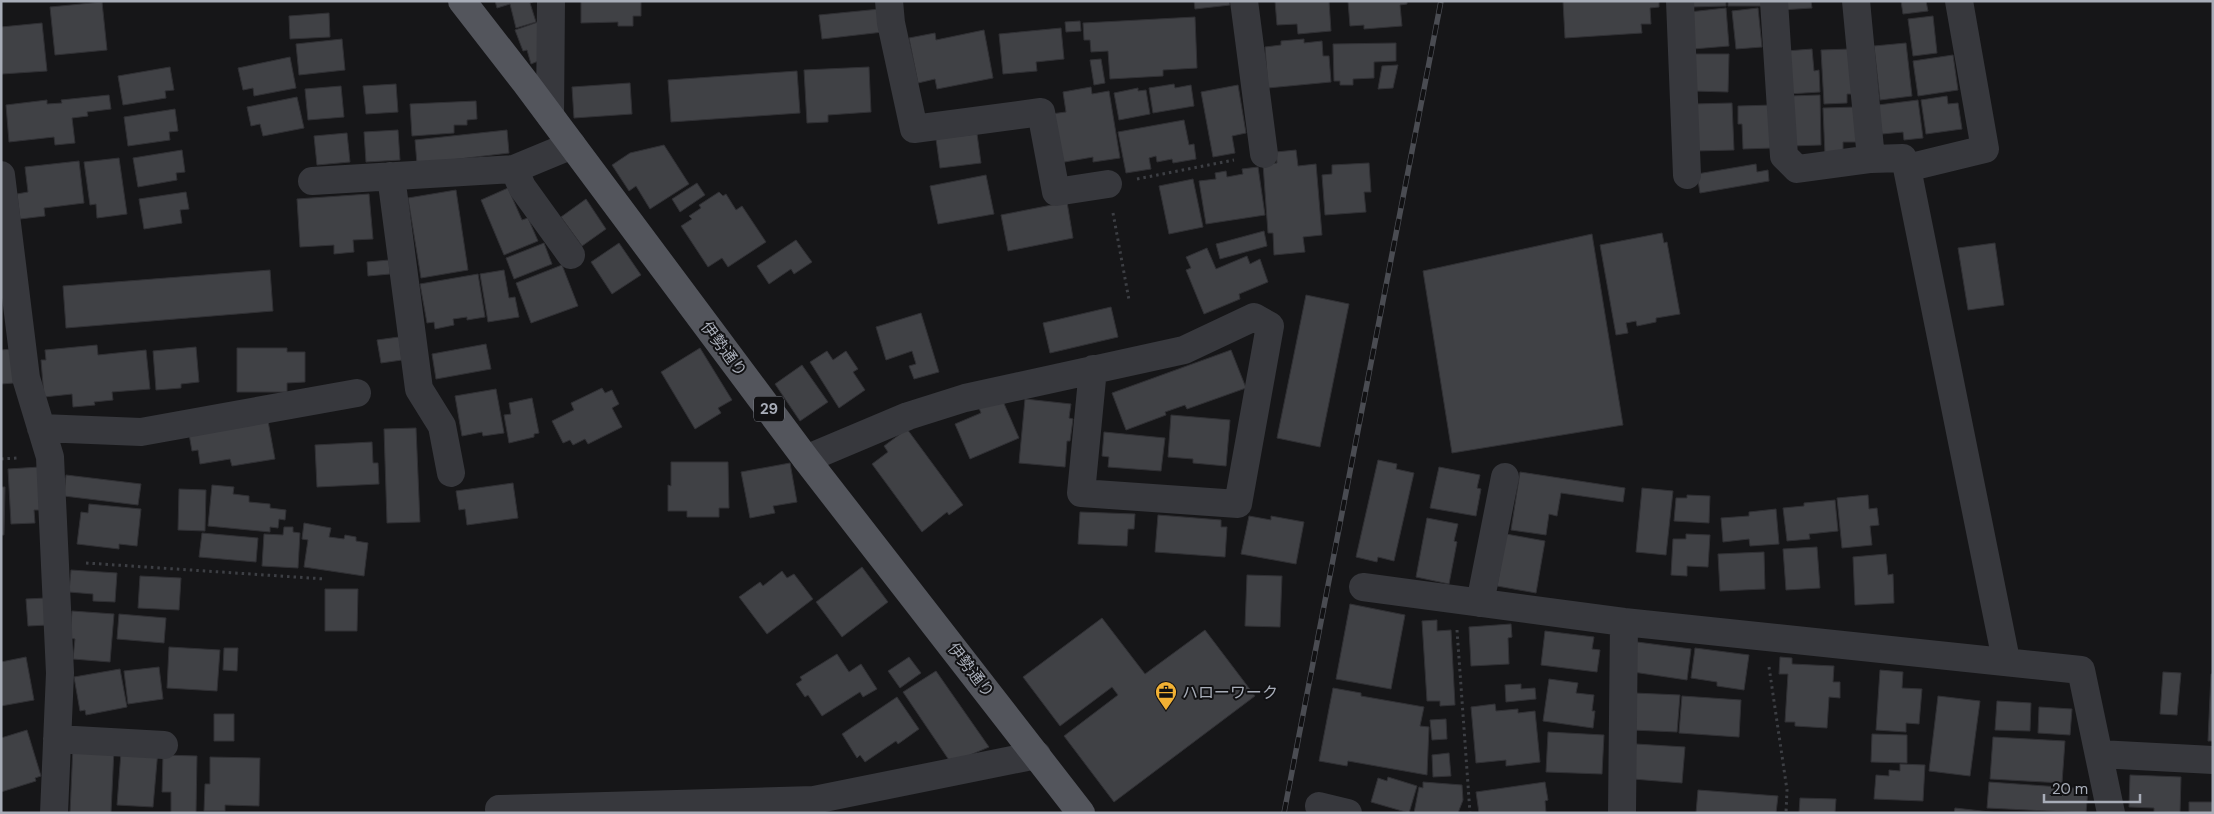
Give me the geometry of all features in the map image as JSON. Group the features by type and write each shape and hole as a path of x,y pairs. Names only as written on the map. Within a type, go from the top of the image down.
{"main road":[{"name":"伊勢通り","path":"462,1 550,115 806,459 1081,813"}],"street":[{"path":"550,115 551,1"},
{"path":"889,1 891,23 914,129 1041,112 1056,192 1108,184"},
{"path":"1244,1 1264,154"},
{"path":"1680,1 1687,175"},
{"path":"1774,1 1784,156 1797,169 1871,159 1903,158 1907,168 2006,660"},
{"path":"1856,1 1871,159"},
{"path":"1907,168 1985,150 1959,1"},
{"path":"312,181 514,169 572,145"},
{"path":"514,169 522,186 571,255"},
{"path":"1,175 26,378 50,457 60,672 54,813"},
{"path":"391,176 419,389 442,426 450,473"},
{"path":"806,459 908,416 964,398 1093,369 1184,350 1254,317 1270,326 1238,504 1081,493 1093,369"},
{"path":"41,428 141,432 358,393"},
{"path":"1468,601 1505,477"},
{"path":"1363,587 1624,622 2006,660 2081,670 2111,813"},
{"path":"1622,813 1624,622"},
{"path":"57,739 164,745"},
{"path":"2099,754 2213,760"},
{"path":"499,809 814,800 1036,755"},
{"path":"1319,806 1348,813"}],"path":[{"path":"1129,300 1108,184 1264,154"},
{"path":"55,560 325,579"},
{"path":"1468,601 1470,813"},
{"path":"1765,636 1787,790 1786,813"}],"building":[{"path":"495,1 535,1 530,3 536,22 516,28 510,4 497,8"},
{"path":"581,1 641,1 641,16 633,16 633,26 618,26 618,22 581,23"},
{"path":"1194,1 1229,1 1230,5 1195,9"},
{"path":"1275,1 1329,1 1331,31 1298,34 1297,24 1277,25"},
{"path":"1348,1 1407,1 1407,4 1400,5 1402,26 1364,29 1364,25 1350,26"},
{"path":"1563,1 1659,1 1659,7 1650,8 1651,24 1641,24 1642,33 1565,38"},
{"path":"1691,1 1726,1 1726,6 1691,7"},
{"path":"1728,1 1762,1 1762,6 1728,6"},
{"path":"1781,1 1811,1 1812,8 1781,10"},
{"path":"1901,1 1926,1 1928,11 1903,14"},
{"path":"102,2 107,50 55,55 50,7"},
{"path":"1726,8 1729,46 1693,49 1689,12"},
{"path":"1758,8 1762,47 1736,49 1732,11"},
{"path":"880,9 883,32 822,39 819,15"},
{"path":"329,13 330,37 290,39 289,16"},
{"path":"1933,16 1937,53 1913,56 1908,19"},
{"path":"1195,17 1197,68 1163,70 1163,76 1110,79 1108,51 1091,52 1090,40 1084,40 1083,23"},
{"path":"544,20 543,59 531,64 527,50 523,51 515,30"},
{"path":"1080,21 1081,31 1066,32 1065,22"},
{"path":"42,23 47,71 2,74 1,27"},
{"path":"1061,28 1064,59 1036,62 1037,71 1003,74 999,34"},
{"path":"984,30 993,78 937,89 935,79 918,83 909,38 935,33 936,40"},
{"path":"342,39 345,70 299,75 296,44"},
{"path":"1304,39 1304,43 1322,41 1323,56 1329,56 1331,82 1268,88 1265,47 1281,45 1281,41"},
{"path":"1396,43 1396,61 1374,62 1374,78 1353,79 1353,85 1340,85 1340,81 1334,81 1333,44"},
{"path":"1906,43 1912,96 1880,100 1874,46"},
{"path":"1812,49 1814,71 1819,70 1820,92 1788,94 1786,51"},
{"path":"1851,49 1853,94 1847,94 1847,103 1824,104 1821,50"},
{"path":"1694,54 1729,54 1728,92 1693,91"},
{"path":"1953,55 1958,90 1918,96 1913,61"},
{"path":"290,57 296,88 254,96 253,88 243,90 238,68"},
{"path":"1101,59 1105,83 1094,85 1090,60"},
{"path":"1398,65 1393,88 1378,89 1382,66"},
{"path":"170,67 174,90 165,91 166,98 123,105 118,76"},
{"path":"869,67 871,112 828,115 828,122 807,123 804,70"},
{"path":"797,71 800,113 671,122 668,80"},
{"path":"630,83 632,114 574,118 572,87"},
{"path":"396,84 398,112 366,114 363,86"},
{"path":"1174,84 1175,88 1191,85 1194,106 1153,113 1149,88"},
{"path":"1238,85 1246,133 1232,136 1235,153 1213,157 1201,92"},
{"path":"341,86 344,117 308,120 305,89"},
{"path":"1091,87 1092,94 1109,91 1120,158 1093,162 1093,157 1059,163 1051,114 1066,112 1063,92"},
{"path":"1138,88 1138,91 1146,90 1150,114 1119,120 1114,93"},
{"path":"109,95 111,109 87,112 88,116 72,118 75,143 55,145 54,137 9,142 6,105 47,100 47,104 62,103 61,100"},
{"path":"1820,95 1821,145 1791,146 1789,96"},
{"path":"1947,96 1948,104 1958,103 1962,129 1926,134 1921,100"},
{"path":"297,97 304,128 263,136 260,124 251,126 247,107"},
{"path":"1918,100 1923,138 1904,140 1903,132 1882,134 1878,105"},
{"path":"476,101 477,119 467,120 467,125 454,125 454,133 412,136 410,104"},
{"path":"1732,103 1734,150 1695,151 1693,104"},
{"path":"1773,105 1773,148 1743,149 1742,124 1738,124 1738,106"},
{"path":"1856,107 1858,142 1843,142 1843,154 1825,155 1823,108"},
{"path":"175,109 178,131 169,132 170,140 128,146 124,117"},
{"path":"1184,120 1189,145 1194,144 1196,159 1173,163 1172,159 1157,162 1156,156 1149,158 1151,169 1126,173 1118,132"},
{"path":"398,130 400,160 366,162 364,132"},
{"path":"507,130 509,153 417,164 415,140"},
{"path":"347,133 350,162 317,165 314,136"},
{"path":"977,134 981,163 940,168 936,139"},
{"path":"664,145 689,184 650,209 636,186 629,191 612,165 630,153"},
{"path":"182,150 185,172 176,173 177,180 138,187 133,158"},
{"path":"1296,150 1298,166 1316,164 1322,235 1303,237 1305,252 1274,255 1273,233 1268,233 1263,164 1277,163 1276,152"},
{"path":"119,158 127,214 97,218 96,204 90,205 84,162"},
{"path":"79,161 84,203 44,208 45,216 20,219 17,194 28,192 25,167"},
{"path":"1369,163 1371,192 1364,192 1366,212 1325,215 1322,175 1332,174 1332,165"},
{"path":"1756,164 1757,172 1768,170 1769,181 1700,193 1697,174"},
{"path":"1258,167 1265,215 1206,224 1199,181 1216,179 1215,173 1226,171 1227,177 1243,174 1242,169"},
{"path":"986,175 994,214 938,224 930,186"},
{"path":"1193,179 1203,227 1169,234 1159,186"},
{"path":"697,183 705,195 680,212 672,199"},
{"path":"508,188 522,220 528,218 538,241 504,255 481,200"},
{"path":"456,190 468,270 421,278 408,198"},
{"path":"186,192 189,209 180,210 182,223 144,229 139,199"},
{"path":"719,192 723,196 726,194 736,210 742,206 766,242 728,267 722,258 708,267 681,226 692,219 689,216 701,208 699,205"},
{"path":"369,194 373,239 353,240 354,252 334,254 334,245 300,247 297,199"},
{"path":"586,199 606,229 582,246 561,217"},
{"path":"1067,202 1073,238 1008,251 1001,215"},
{"path":"1264,231 1267,246 1220,259 1216,244"},
{"path":"1662,233 1664,243 1667,242 1680,314 1656,318 1656,322 1637,326 1636,321 1626,323 1628,333 1616,335 1600,245"},
{"path":"1592,234 1623,425 1452,453 1423,271"},
{"path":"796,240 812,262 794,274 791,269 769,284 757,266"},
{"path":"544,243 552,264 514,279 506,258"},
{"path":"619,243 641,275 612,294 591,262"},
{"path":"1995,243 2004,305 1968,310 1958,248"},
{"path":"1207,248 1216,269 1247,256 1250,264 1260,259 1268,282 1239,294 1240,299 1204,314 1186,270 1191,268 1186,257"},
{"path":"389,260 390,274 368,276 367,262"},
{"path":"562,265 578,306 531,323 516,283"},
{"path":"270,270 273,311 66,328 63,286"},
{"path":"504,270 509,298 515,297 519,317 488,322 480,274"},
{"path":"478,274 485,317 467,320 467,317 453,319 454,325 435,329 434,322 427,323 420,284"},
{"path":"1306,295 1349,304 1320,447 1277,438"},
{"path":"1111,307 1118,337 1050,353 1043,323"},
{"path":"921,313 939,372 914,379 909,366 916,364 912,351 886,360 876,327"},
{"path":"399,337 402,360 381,363 377,340"},
{"path":"486,344 491,369 436,379 432,354"},
{"path":"97,345 98,355 146,350 150,389 112,392 113,400 94,402 95,405 73,407 72,394 44,397 41,360 46,360 45,350"},
{"path":"196,347 199,382 181,384 181,388 156,390 153,351"},
{"path":"237,348 287,348 287,352 305,352 305,382 287,383 287,392 237,392"},
{"path":"700,348 732,400 718,408 721,413 695,429 661,372"},
{"path":"12,349 14,383 1,384 1,350"},
{"path":"1231,350 1246,388 1187,409 1185,405 1165,412 1166,415 1126,430 1112,393"},
{"path":"827,351 833,360 846,351 858,369 853,372 865,390 839,408 810,362"},
{"path":"802,365 828,402 800,421 775,384"},
{"path":"602,388 605,393 612,390 619,404 612,408 622,427 588,444 585,439 573,445 570,440 563,443 552,421 574,410 571,403"},
{"path":"496,389 504,433 483,436 482,432 462,436 455,396"},
{"path":"532,398 539,433 534,434 534,437 509,443 504,415 511,414 509,403"},
{"path":"1002,399 1019,438 970,459 955,424 981,413 979,408"},
{"path":"1025,399 1071,404 1069,418 1073,419 1070,441 1067,441 1065,467 1019,463"},
{"path":"1171,415 1230,420 1226,466 1193,463 1193,459 1168,457"},
{"path":"268,421 275,459 232,466 230,459 200,464 198,450 192,451 189,434"},
{"path":"416,428 420,522 387,523 384,429"},
{"path":"907,429 963,505 949,515 947,512 922,532 872,464 888,452 884,446"},
{"path":"1104,432 1165,438 1161,471 1108,467 1109,457 1102,456"},
{"path":"372,442 373,463 378,463 379,484 317,487 315,445"},
{"path":"1378,460 1397,464 1396,469 1414,473 1394,561 1378,557 1377,562 1356,557"},
{"path":"671,462 728,462 729,508 719,508 719,517 687,517 687,511 668,511 668,485 671,486"},
{"path":"790,463 797,502 773,506 775,513 750,518 741,472"},
{"path":"40,467 41,510 34,510 35,523 11,524 8,469"},
{"path":"1439,467 1480,475 1477,488 1481,489 1476,516 1430,508"},
{"path":"1520,472 1625,488 1623,502 1561,493 1557,516 1549,514 1546,535 1511,530"},
{"path":"66,475 141,484 138,505 64,496"},
{"path":"513,483 518,518 467,525 465,509 459,510 456,491"},
{"path":"212,485 234,487 233,494 249,496 249,502 270,504 270,508 286,510 285,520 279,519 278,528 270,527 270,532 208,526"},
{"path":"1,487 5,487 4,535 1,535"},
{"path":"1642,488 1673,491 1666,555 1636,552"},
{"path":"179,489 206,490 205,531 178,530"},
{"path":"1687,495 1710,496 1709,523 1674,521 1676,498 1687,498"},
{"path":"1868,495 1869,509 1877,508 1879,525 1870,526 1872,545 1842,548 1837,498"},
{"path":"1835,500 1838,531 1809,534 1810,539 1787,541 1783,508 1804,506 1804,503"},
{"path":"89,504 141,509 137,546 119,544 119,549 77,544 81,512 88,513"},
{"path":"1776,509 1779,544 1750,546 1749,539 1723,542 1721,518 1749,516 1749,512"},
{"path":"1080,512 1135,514 1134,529 1128,529 1127,546 1078,544"},
{"path":"1158,515 1221,520 1221,527 1227,527 1225,557 1155,552"},
{"path":"1249,516 1271,520 1271,516 1304,522 1296,564 1241,554"},
{"path":"1427,518 1458,524 1454,541 1457,542 1449,584 1416,577"},
{"path":"304,523 331,528 329,537 344,539 345,535 356,537 356,541 368,543 364,576 304,567 308,540 302,539"},
{"path":"284,527 293,527 293,532 300,533 298,568 262,566 264,534 283,535"},
{"path":"202,533 258,538 256,562 199,557"},
{"path":"1506,534 1545,541 1536,593 1497,586"},
{"path":"1686,534 1710,535 1708,567 1687,566 1687,576 1671,575 1673,539 1686,539"},
{"path":"1817,547 1820,588 1786,590 1783,549"},
{"path":"1764,552 1765,589 1720,591 1718,554"},
{"path":"1886,554 1888,575 1893,574 1894,603 1855,605 1853,557"},
{"path":"862,567 888,602 842,637 816,602"},
{"path":"71,570 117,573 115,602 93,601 93,594 69,592"},
{"path":"782,571 787,578 794,574 813,599 767,634 739,597 760,582 763,586"},
{"path":"1247,575 1282,576 1280,627 1245,626"},
{"path":"140,576 181,578 179,610 138,608"},
{"path":"325,589 358,589 357,631 325,631"},
{"path":"46,598 48,625 28,626 26,599"},
{"path":"1350,604 1405,615 1391,689 1336,679"},
{"path":"72,611 114,614 110,662 73,659 75,639 70,638"},
{"path":"119,614 166,618 164,643 117,639"},
{"name":"ハローワーク","path":"1102,618 1145,674 1205,630 1255,696 1114,802 1064,736 1118,695 1112,687 1060,726 1023,677"},
{"path":"1437,620 1437,631 1451,630 1455,705 1440,706 1440,701 1427,701 1422,621"},
{"path":"1511,624 1512,637 1508,638 1509,664 1471,666 1469,627"},
{"path":"1545,631 1594,637 1592,649 1600,650 1597,672 1541,665"},
{"path":"1637,642 1691,649 1687,680 1633,672"},
{"path":"169,647 220,650 217,691 167,688"},
{"path":"224,648 238,648 237,671 223,670"},
{"path":"1695,648 1749,655 1744,690 1717,686 1717,682 1691,678"},
{"path":"837,654 849,672 861,664 877,689 863,697 860,692 822,716 808,695 805,697 796,684 802,680 800,677"},
{"path":"26,657 34,700 1,706 1,662"},
{"path":"909,657 921,673 900,688 888,671"},
{"path":"1780,657 1792,658 1792,664 1834,666 1833,682 1840,682 1840,698 1829,697 1827,728 1795,726 1795,722 1785,722 1788,674 1779,674"},
{"path":"159,667 163,699 128,704 124,671"},
{"path":"120,669 127,707 86,715 85,710 80,711 74,677"},
{"path":"1880,670 1903,672 1902,688 1922,689 1919,724 1906,723 1906,732 1876,730"},
{"path":"936,671 989,747 951,763 903,692"},
{"path":"2163,672 2181,673 2177,715 2160,714"},
{"path":"2211,674 2213,674 2213,741 2208,741"},
{"path":"1549,679 1578,683 1576,693 1594,695 1592,711 1595,711 1593,728 1543,721"},
{"path":"1521,684 1521,689 1535,688 1536,699 1506,702 1505,685"},
{"path":"1333,688 1361,693 1361,696 1424,707 1420,726 1429,727 1427,775 1348,761 1347,766 1319,761"},
{"path":"1634,693 1680,695 1677,732 1632,730"},
{"path":"1682,696 1741,700 1739,737 1679,733"},
{"path":"1938,696 1980,701 1970,776 1929,771"},
{"path":"897,697 919,729 898,744 896,741 865,762 860,755 857,758 842,734"},
{"path":"1997,701 2031,703 2030,731 1995,730"},
{"path":"1495,704 1496,711 1518,709 1518,713 1535,711 1540,762 1506,766 1506,760 1476,763 1471,707"},
{"path":"2039,707 2072,709 2070,735 2038,733"},
{"path":"214,714 234,714 234,741 214,741"},
{"path":"1446,719 1447,739 1432,740 1430,720"},
{"path":"27,730 41,776 35,778 36,781 1,792 1,738"},
{"path":"1548,732 1604,735 1602,774 1546,772"},
{"path":"1872,734 1907,735 1907,763 1871,762"},
{"path":"1993,737 2065,741 2062,783 1990,779"},
{"path":"1636,744 1685,747 1682,783 1633,779"},
{"path":"73,746 114,749 111,813 70,813"},
{"path":"158,750 153,807 117,805 121,752"},
{"path":"1449,753 1451,776 1433,777 1432,755"},
{"path":"163,755 197,756 196,813 171,813 171,792 162,792"},
{"path":"210,757 260,758 259,806 225,805 225,811 204,811 205,784 210,784"},
{"path":"1900,764 1925,765 1923,801 1874,799 1876,775 1889,776 1889,770 1900,771"},
{"path":"2130,775 2181,777 2180,813 2154,812 2154,808 2129,807"},
{"path":"1388,777 1417,786 1409,813 1371,802 1378,778 1387,781"},
{"path":"1423,782 1462,785 1463,800 1458,813 1414,813 1419,787 1423,788"},
{"path":"1545,782 1548,800 1545,801 1546,813 1479,813 1476,792"},
{"path":"1989,782 2088,789 2086,813 1987,808"},
{"path":"1698,790 1778,796 1776,813 1696,813"},
{"path":"1800,798 1836,799 1835,813 1799,813"},
{"path":"2189,802 2213,802 2213,813 2189,813"},
{"path":"1955,808 1999,813 1954,813"}],"railway":[{"path":"1284,813 1441,1"}],"place":[{"name":"ハローワーク","path":"1166,711"}]}
